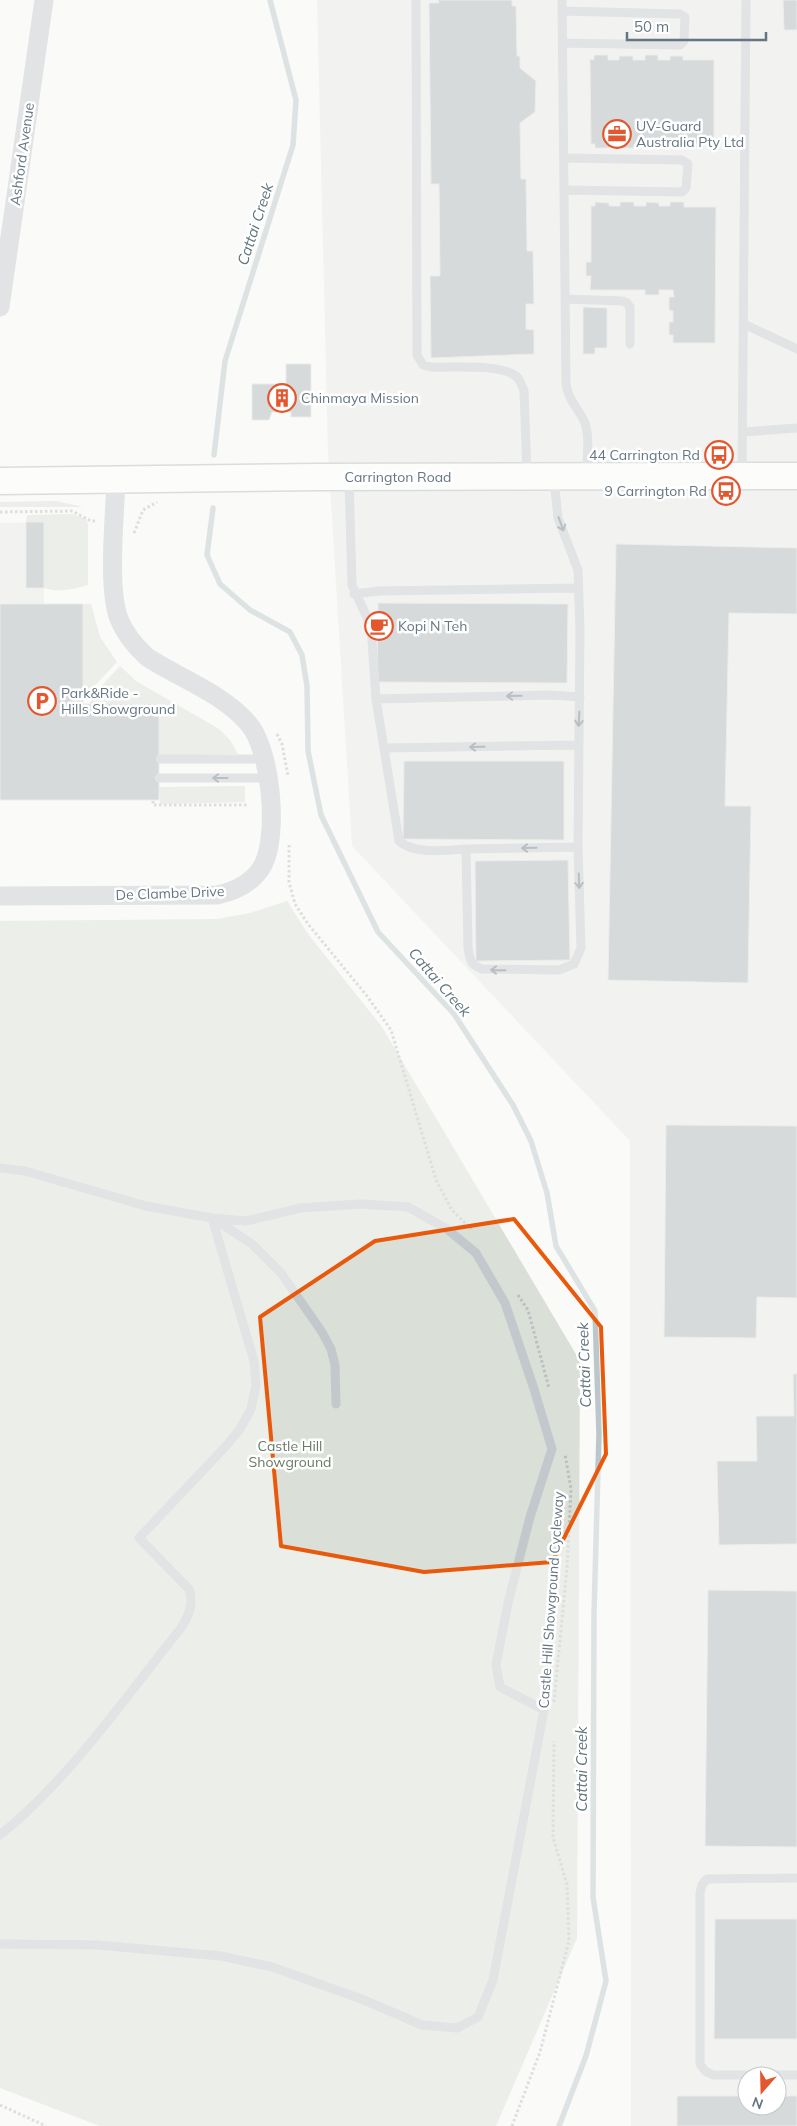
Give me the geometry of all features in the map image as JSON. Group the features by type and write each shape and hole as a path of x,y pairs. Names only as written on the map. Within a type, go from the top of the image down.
{"main road":[{"name":"Carrington Road","path":"0,481 349,477 797,476"}],"street":[{"name":"Ashford Avenue","path":"0,307 44,0"},
{"name":"De Clambe Drive","path":"0,896 202,895 230,892 254,878 268,853 270,838 269,778 266,759 250,724 237,711 146,656 126,633 115,603 116,480"}],"lane":[{"path":"416,0 417,355 423,365 431,367 495,368 508,371 518,378 524,391 527,476"},
{"path":"562,0 567,392 585,423 587,435 586,476"},
{"path":"742,476 746,0"},
{"path":"562,10 680,14 685,17 684,41 680,45 562,43"},
{"path":"564,158 682,160 688,164 686,188 682,192 564,190"},
{"path":"565,299 622,301 627,303 630,308 630,344"},
{"path":"744,324 797,348"},
{"path":"743,432 797,428"},
{"path":"466,849 470,961 475,967 482,969 560,970 574,964 581,948 578,847 580,698 578,570 558,518 554,476"},
{"path":"349,477 350,554 354,594 371,626 376,699 386,748 400,841 404,846 416,848 578,847"},
{"path":"354,594 379,591 577,588"},
{"path":"376,699 551,695 580,698"},
{"path":"386,748 578,745"},
{"path":"160,759 266,759"},
{"path":"159,778 269,778"},
{"path":"0,1168 25,1172 146,1206 212,1218 246,1221 300,1208 360,1204 408,1207 447,1229 476,1253 505,1303 552,1449 530,1517 508,1602 496,1665 500,1687 544,1710 493,1980 478,2017 457,2028 413,2022 364,2000 272,1967 222,1956 98,1945 0,1944"},
{"path":"212,1218 252,1244 267,1257 322,1332 331,1348 335,1365 336,1404"},
{"path":"0,1835 42,1795 77,1756 181,1628 191,1608 192,1598 188,1589 139,1538 226,1446 251,1409 256,1385 254,1361 212,1218"},
{"path":"797,1878 707,1880 702,1885 700,1893 700,2064 705,2071 712,2075 797,2075"}],"path":[{"path":"0,512 72,511 91,521"},
{"path":"133,540 137,521"},
{"path":"276,731 288,766 289,786"},
{"path":"153,801 154,805 249,805"},
{"path":"289,843 289,882 295,904 308,924 367,996 391,1030 436,1180 452,1210 476,1234"},
{"path":"512,1287 528,1310 551,1392"},
{"name":"Castle Hill Showground Cycleway","path":"554,1707 567,1568 571,1489 564,1448"},
{"path":"512,2126 540,2052 569,1941 567,1885 552,1836 554,1737"},
{"path":"0,2105 46,2126"}],"highlighted area":[{"path":"514,1219 601,1327 606,1454 552,1562 424,1572 281,1546 260,1317 375,1241"}],"shaded area":[{"path":"317,0 797,0 797,2126 631,2126 630,1141 352,846 328,452"},
{"path":"44,522 44,605 0,604 0,523"}],"green space":[{"path":"56,501 83,507 0,507 0,502"},
{"path":"72,514 86,519 88,525 88,585 61,590 44,588 44,523 26,522 27,515"},
{"path":"83,604 91,604 100,637 117,662 83,698"},
{"path":"120,666 136,681 219,729 230,740 238,754 159,756 159,704 90,704 91,697"},
{"path":"245,786 245,802 160,804 159,787"},
{"name":"Castle Hill Showground","path":"287,901 308,934 382,1027 580,1361 577,1938 496,2126 100,2126 0,2088 0,921 217,919 250,913"}],"building":[{"path":"438,0 512,0 512,6 516,6 517,56 520,56 520,68 536,81 535,112 520,123 521,179 526,179 527,251 533,251 534,304 526,304 526,329 534,330 534,354 431,358 430,276 440,276 439,184 431,184 429,3 439,3"},
{"path":"783,0 797,0 797,30 784,30"},
{"path":"594,55 608,55 608,60 619,60 619,56 633,56 633,60 645,60 645,55 658,55 658,60 670,60 670,56 683,56 683,60 714,60 714,144 684,144 684,148 670,148 670,144 659,144 659,148 645,148 645,144 634,144 634,148 620,148 620,144 609,144 609,148 595,148 595,144 591,144 590,59 594,60"},
{"path":"595,202 609,203 609,206 620,206 620,202 634,202 634,206 646,206 646,202 659,203 659,206 670,206 670,202 684,202 684,207 716,207 715,343 673,343 673,335 669,335 669,322 673,322 673,311 669,310 669,297 674,297 673,290 659,290 659,295 645,295 645,290 590,290 591,276 586,276 586,262 591,262 591,206 595,206"},
{"path":"583,307 607,308 607,348 595,348 595,354 583,354"},
{"name":"Chinmaya Mission","path":"286,364 311,364 311,417 291,417 291,412 272,412 269,420 252,420 252,384 286,384"},
{"path":"26,522 44,522 44,588 26,588"},
{"path":"616,544 797,548 797,614 729,613 725,806 751,806 748,983 608,980"},
{"path":"378,603 568,604 567,683 377,682"},
{"name":"Park&Ride - Hills Showground","path":"0,604 83,604 83,704 159,704 159,800 0,800"},
{"path":"404,761 564,761 564,840 403,839"},
{"path":"568,860 570,960 476,961 475,861"},
{"path":"666,1125 797,1126 797,1298 757,1297 756,1338 664,1337"},
{"path":"793,1374 797,1374 797,1544 719,1545 717,1461 757,1461 756,1416 794,1416"},
{"path":"708,1590 797,1591 797,1847 705,1846"},
{"path":"715,1919 797,1919 797,2039 714,2039"},
{"path":"677,2096 737,2096 737,2116 787,2116 787,2096 797,2096 797,2126 677,2126"}],"waterway":[{"name":"Cattai Creek","path":"214,455 225,361 293,145 296,100 270,0"},
{"name":"Cattai Creek","path":"213,508 207,555 220,584 250,610 290,632 302,655 307,686 308,751 321,815 378,932 454,1014 513,1105 531,1141 547,1193 556,1246 595,1311 599,1434 594,1613 593,1897 606,1981 586,2056 559,2126"}],"place":[{"name":"UV-Guard Australia Pty Ltd","path":"617,134"},
{"name":"Chinmaya Mission","path":"282,398"},
{"name":"44 Carrington Rd","path":"719,455"},
{"name":"9 Carrington Rd","path":"726,491"},
{"name":"Kopi N Teh","path":"379,626"},
{"name":"Park&Ride - Hills Showground","path":"42,701"}]}
